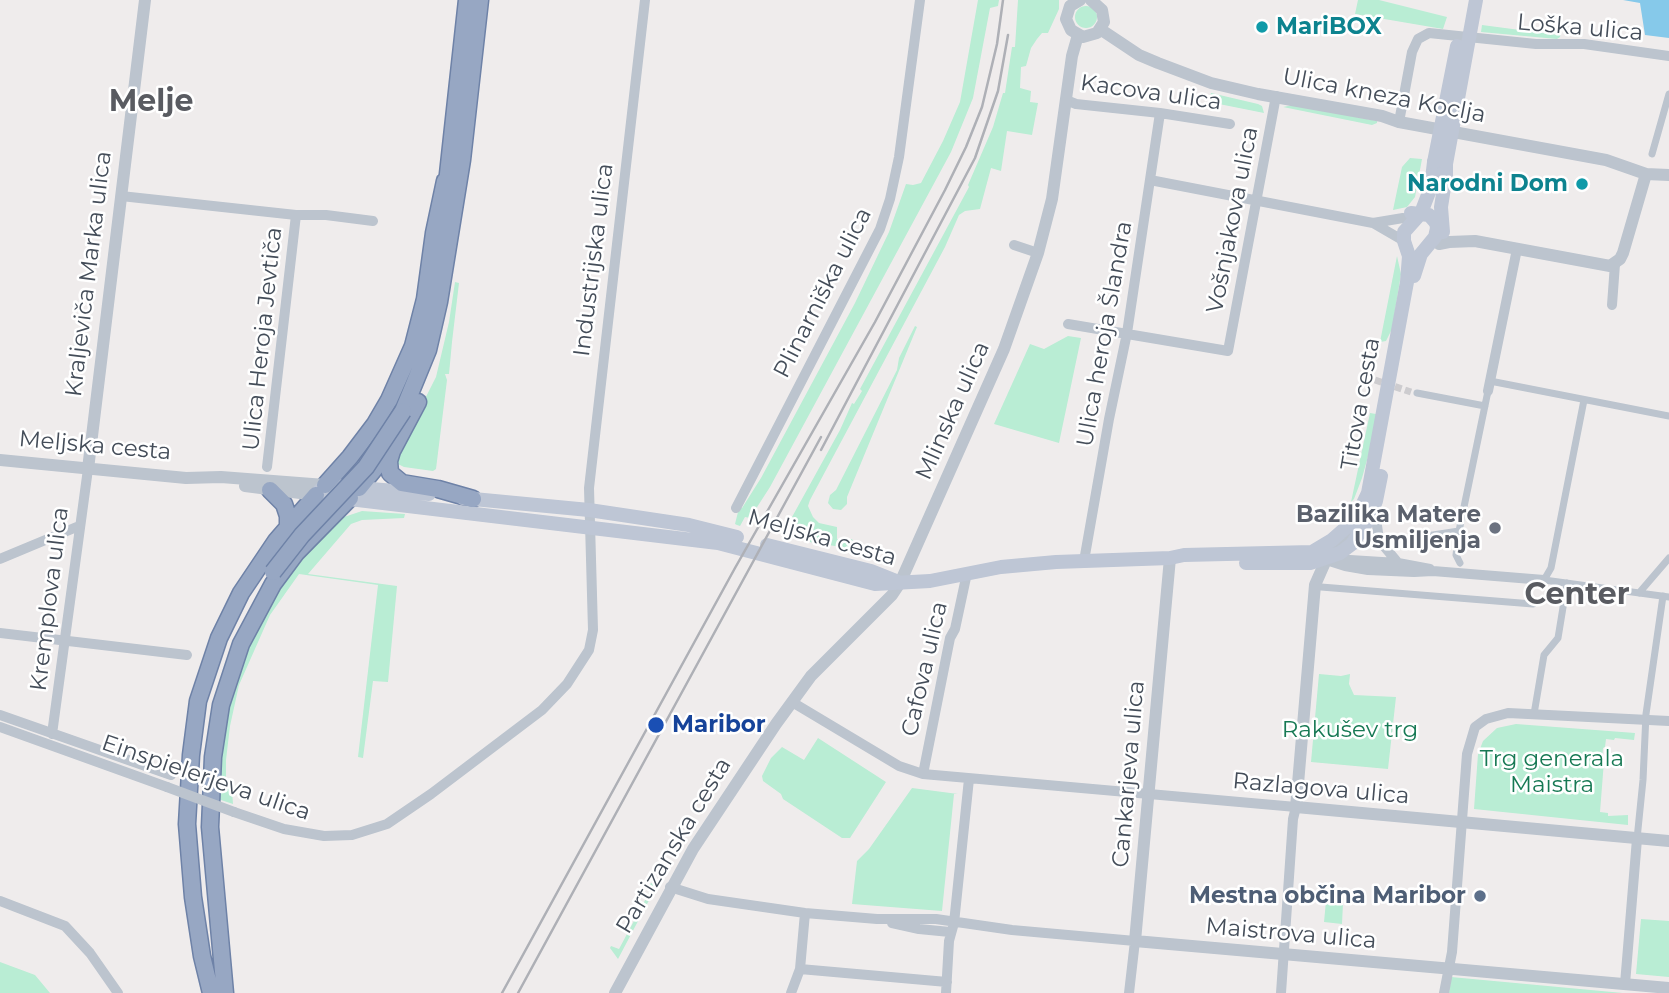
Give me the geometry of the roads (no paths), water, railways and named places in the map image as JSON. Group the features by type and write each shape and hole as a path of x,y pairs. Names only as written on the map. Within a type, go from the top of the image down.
{"highway":[{"path":"213,993 197,849 196,790 206,704 226,641 247,597 366,467 419,376 434,327 456,159 466,68 467,0"},
{"path":"466,68 481,0"},
{"path":"456,159 457,235 443,328 428,378 389,461 389,470 395,479 402,483 473,499"},
{"path":"213,993 202,956 193,897 187,824 197,711 210,660 229,615 252,574 288,526 350,457 389,400 413,346 425,299 435,233 456,159"},
{"path":"225,993 210,827 213,757 221,705 241,644 273,584 296,553 378,466 402,432"},
{"path":"270,490 284,504 288,526"},
{"path":"225,993 215,952 204,860 202,825 205,756 213,704 224,663 270,570"}],"main road":[{"path":"1408,294 1415,247 1406,228 1441,207 1446,175 1440,163 1466,0"},
{"path":"1415,247 1443,236 1424,219 1418,202 1440,163 1476,0"},
{"path":"1408,294 1415,247"},
{"name":"Titova cesta","path":"1326,559 1352,544 1376,501 1408,294"},
{"name":"Titova cesta","path":"1301,553 1312,552 1321,547 1353,520 1364,501 1408,294"},
{"name":"Meljska cesta","path":"320,490 473,499 589,510 689,525 872,571 900,583"},
{"name":"Meljska cesta","path":"354,493 718,543 864,583 900,583"},
{"path":"900,583 930,581 1011,566 1170,558 1184,555 1301,553"},
{"path":"1170,558 1191,562 1292,564 1326,559"}],"street":[{"name":"Kraljeviča Marka ulica","path":"88,469 145,0"},
{"name":"Industrijska ulica","path":"590,526 589,488 598,392 645,0"},
{"name":"Plinarniška ulica","path":"736,508 880,229 890,200 899,157 920,0"},
{"path":"1078,0 1070,6 1066,19 1069,27 1078,35 1088,37 1100,29 1104,14 1100,6 1091,0"},
{"name":"Ulica kneza Koclja","path":"1100,29 1139,55 1182,73 1243,90 1606,160 1646,174 1669,175"},
{"name":"Loška ulica","path":"1399,122 1415,44 1429,33 1536,44 1584,44 1669,56"},
{"name":"Mlinska ulica","path":"900,583 1004,349 1038,253 1052,199 1072,56 1078,35"},
{"path":"1652,154 1669,94"},
{"name":"Vošnjakova ulica","path":"1127,333 1228,351 1276,96"},
{"name":"Kacova ulica","path":"1066,100 1085,105 1230,124"},
{"name":"Ulica heroja Šlandra","path":"1084,561 1127,333 1160,113"},
{"path":"1612,308 1615,264 1623,253 1646,174"},
{"path":"1150,180 1373,223 1424,219 1475,241 1601,266 1615,264"},
{"path":"121,196 373,221"},
{"name":"Ulica Heroja Jevtiča","path":"268,467 296,215"},
{"path":"1373,223 1415,247 1475,241"},
{"path":"1014,245 1038,253"},
{"path":"1460,563 1456,555 1463,506 1492,385 1517,249"},
{"path":"1068,324 1127,333"},
{"path":"1492,385 1669,416"},
{"path":"1417,393 1485,406"},
{"path":"1544,580 1550,568 1584,400"},
{"name":"Meljska cesta","path":"0,460 186,478 270,490 320,490"},
{"name":"Kremplova ulica","path":"52,734 88,469"},
{"name":"Meljska cesta","path":"186,478 221,477 320,490"},
{"path":"1376,501 1376,534 1398,563"},
{"name":"Titova cesta","path":"1326,559 1348,531 1353,520"},
{"path":"0,558 79,526"},
{"name":"Einspielerjeva ulica","path":"0,727 301,834 337,836 369,831 407,812 533,717 567,684 589,650 593,630 590,526"},
{"path":"1387,542 1459,531"},
{"path":"1301,553 1345,566 1368,569 1544,580 1666,597 1646,719 1625,984"},
{"name":"Cankarjeva ulica","path":"1129,993 1170,558"},
{"path":"1639,593 1669,558"},
{"path":"1326,559 1418,565 1433,571"},
{"path":"1281,993 1293,818 1314,592 1326,559"},
{"name":"Cafova ulica","path":"923,774 951,635 955,629 967,573"},
{"name":"Partizanska cesta","path":"615,993 670,887 693,849 792,702 811,676 892,595 900,583"},
{"path":"1535,713 1544,656 1558,638 1567,583"},
{"path":"1321,587 1533,604"},
{"path":"0,633 187,655"},
{"name":"Razlagova ulica","path":"792,702 899,766 923,774 1669,841"},
{"path":"1444,993 1449,968 1467,754 1475,727 1500,713 1669,721"},
{"name":"Einspielerjeva ulica","path":"0,715 171,775"},
{"path":"800,969 946,988 969,779"},
{"name":"Maistrova ulica","path":"670,887 708,899 805,913 877,919 936,919 952,928 1135,941 1669,988"},
{"path":"0,901 65,926 90,953 118,993"},
{"path":"791,993 800,969 805,913"}],"water":[{"path":"1623,0 1669,0 1669,38 1645,35 1640,3"}],"tunnel":[{"path":"1375,380 1411,392"}],"railway":[{"path":"502,993 735,568 875,322 945,190 982,107 997,44 1003,0"},
{"path":"821,450 975,158 998,91 1008,35"},
{"path":"518,993 821,437"}],"place":[{"name":"MariBOX","path":"1262,27"},
{"name":"Narodni Dom","path":"1582,184"},
{"name":"Bazilika Matere Usmiljenja","path":"1495,528"},
{"name":"Maribor","path":"656,725"},
{"name":"Mestna občina Maribor","path":"1480,896"}],"district":[{"name":"Melje","path":"151,102"},
{"name":"Center","path":"1577,595"}],"park label":[{"name":"Rakušev trg","path":"1350,730"},
{"name":"Trg generala Maistra","path":"1552,772"}]}
